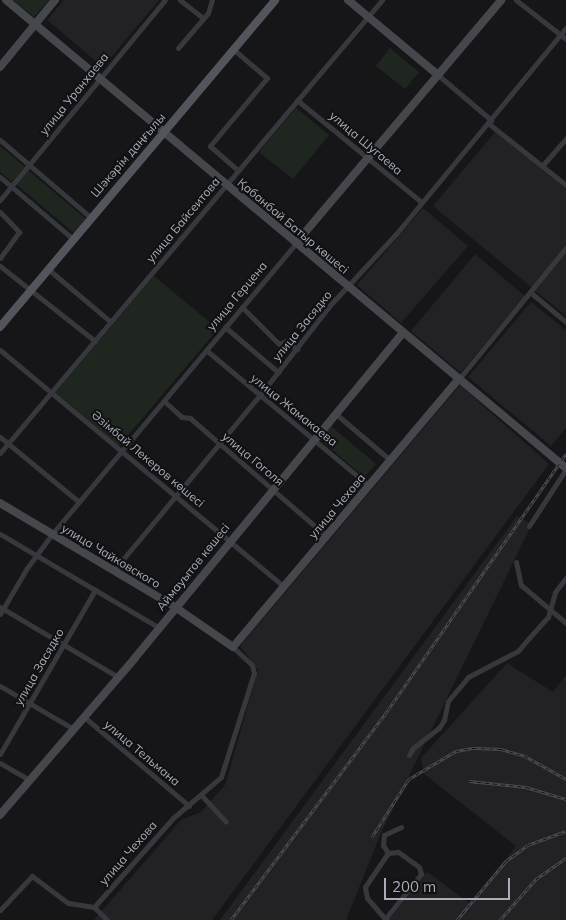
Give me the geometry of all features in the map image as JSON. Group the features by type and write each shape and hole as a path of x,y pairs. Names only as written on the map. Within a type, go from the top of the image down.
{"main road":[{"name":"Шәкәрім даңғылы","path":"0,327 72,238 275,0"}],"street":[{"name":"Қабанбай Батыр көшесі","path":"6,0 566,468"},
{"path":"0,66 55,0"},
{"name":"улица Уранхаева","path":"0,200 165,0"},
{"path":"180,0 202,18"},
{"path":"178,48 202,18 212,0"},
{"path":"348,0 566,185"},
{"name":"улица Байсеитова","path":"0,453 382,0"},
{"name":"улица Герцена","path":"0,614 2,608 52,534 367,156 501,0"},
{"path":"516,0 566,39"},
{"name":"улица Засядко","path":"114,570 297,350 332,303 349,287 566,28"},
{"path":"232,49 267,78 210,146 238,170"},
{"name":"улица Шугаева","path":"297,100 421,202"},
{"path":"542,166 566,138"},
{"path":"0,140 90,217"},
{"path":"0,178 72,238"},
{"path":"0,212 19,232 0,258"},
{"name":"улица Чехова","path":"94,907 173,818 202,796 221,777 254,673 252,665 233,647 282,586 459,379 566,248"},
{"path":"0,266 95,341"},
{"path":"47,269 110,322"},
{"path":"530,292 566,322"},
{"path":"242,307 280,344 286,341 297,350"},
{"name":"улица Жамакаева","path":"226,327 278,372"},
{"name":"Аймауытов көшесі","path":"0,815 403,333"},
{"name":"Әзімбай Лекеров көшесі","path":"0,350 123,449 282,586"},
{"name":"улица Жамакаева","path":"206,350 316,439 369,486"},
{"name":"улица Гоголя","path":"164,401 220,444 326,536"},
{"name":"улица Жамакаева","path":"336,414 390,460"},
{"path":"0,437 79,502"},
{"path":"529,526 566,468"},
{"name":"улица Чайковского","path":"0,503 175,607 233,647"},
{"path":"0,534 158,627"},
{"path":"516,562 521,585 566,623"},
{"path":"409,755 413,748 439,728 444,720 448,701 468,677 518,651 548,618 555,592 566,578"},
{"name":"улица Засядко","path":"0,754 95,590"},
{"path":"2,608 118,676"},
{"path":"0,686 72,728"},
{"name":"улица Тельмана","path":"83,716 189,806"},
{"path":"0,763 29,780"},
{"path":"202,796 226,822"},
{"path":"388,853 365,887 368,898 386,919 421,874 419,867 401,854 388,853 382,845 384,834 401,827"},
{"path":"0,910 28,877 32,876 68,903 94,907 107,920"}],"shaded area":[{"path":"13,0 49,0 34,17"},
{"path":"64,0 159,0 103,67 47,20"},
{"path":"390,48 419,72 405,89 376,66"},
{"path":"296,108 329,135 293,179 259,152"},
{"path":"496,131 566,189 566,316 433,206"},
{"path":"0,146 25,167 12,182 0,172"},
{"path":"28,170 86,219 74,233 16,184"},
{"path":"423,208 468,246 401,323 357,285"},
{"path":"475,254 525,296 461,373 411,331"},
{"path":"154,276 218,329 119,446 55,393"},
{"path":"531,302 566,330 566,428 551,446 468,377"},
{"path":"460,385 549,464 212,920 94,920 181,820 201,812 225,785 258,670 240,646"},
{"path":"331,426 376,464 364,477 320,439"},
{"path":"517,516 532,524 381,833 346,920 220,920"},
{"path":"507,663 553,692 566,675 566,920 389,920 427,872 471,904 516,846 424,774 421,758"}],"railway":[{"path":"231,920 388,710 566,454"},
{"path":"372,837 409,779 456,751 473,748 501,749 525,756 566,779"},
{"path":"469,781 526,787 566,799"},
{"path":"457,920 506,861 528,845 566,831"},
{"path":"500,920 536,879 566,858"}]}
